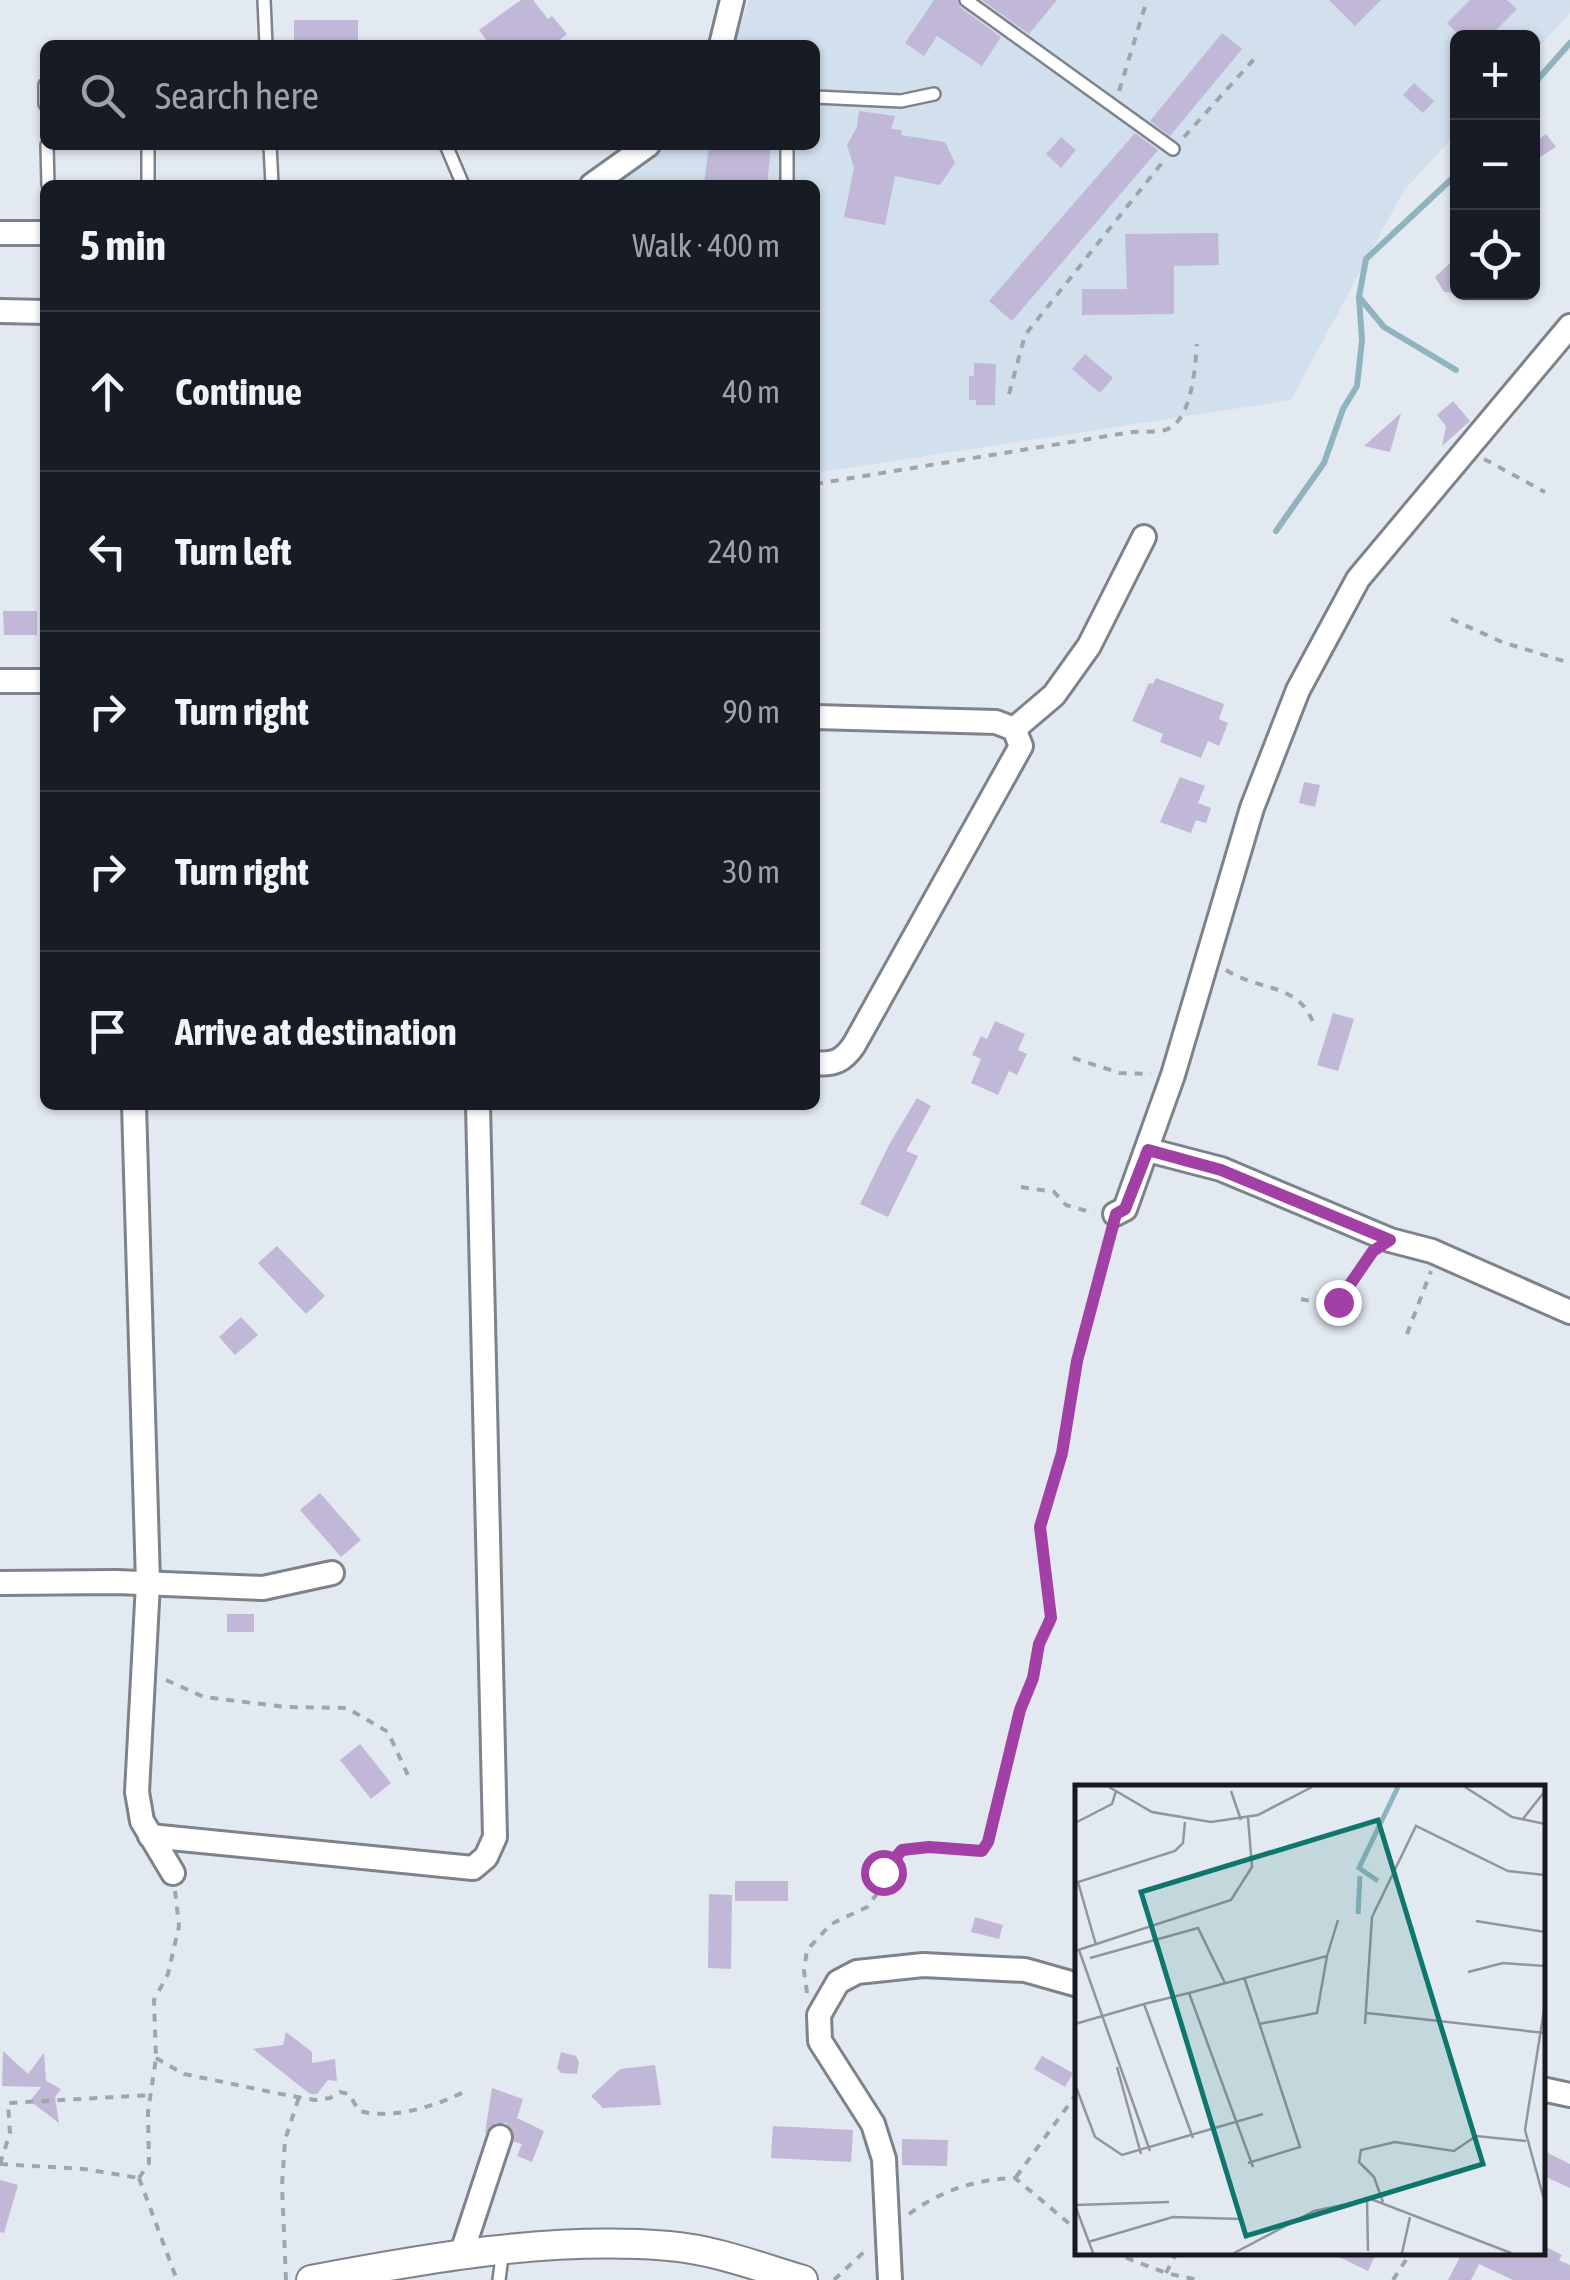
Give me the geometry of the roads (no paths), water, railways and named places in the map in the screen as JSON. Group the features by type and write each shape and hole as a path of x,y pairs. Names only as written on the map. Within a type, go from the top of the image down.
{"street":[{"path":"721,40 732,0"},
{"path":"599,180 641,150"},
{"path":"0,233 40,232"},
{"path":"0,311 40,312"},
{"path":"1116,1214 1125,1209 1148,1150 1252,808 1298,690 1358,579 1570,326"},
{"path":"1014,729 1054,694 1089,646 1144,537"},
{"path":"0,681 40,681"},
{"path":"820,717 996,722 1014,729 1021,746 854,1046 845,1059 820,1063"},
{"path":"134,1110 148,1583 137,1792 142,1820 173,1874"},
{"path":"150,1836 473,1868 486,1856 494,1838 478,1110"},
{"path":"1148,1150 1221,1170 1390,1240 1432,1252 1570,1312"},
{"path":"0,1582 263,1588 332,1573"},
{"path":"890,2280 884,2159 873,2124 820,2041 819,2016 838,1982 858,1972 924,1966 1025,1970 1075,1984"},
{"path":"1545,2091 1570,2095"},
{"path":"462,2252 500,2137"},
{"path":"312,2280 462,2252 668,2246 721,2255 801,2280"}],"lane":[{"path":"264,0 266,40"},
{"path":"966,0 1174,148"},
{"path":"820,98 901,102 934,94"},
{"path":"46,150 48,180"},
{"path":"148,150 148,180"},
{"path":"270,150 272,180"},
{"path":"448,150 460,180"},
{"path":"788,150 788,180"},
{"path":"499,2280 503,2249"}],"waterway":[{"path":"1540,77 1570,43"},
{"path":"1450,180 1366,259 1359,297 1384,327 1456,370"},
{"path":"1276,531 1324,463 1343,409 1357,386 1362,340 1359,298"}]}
